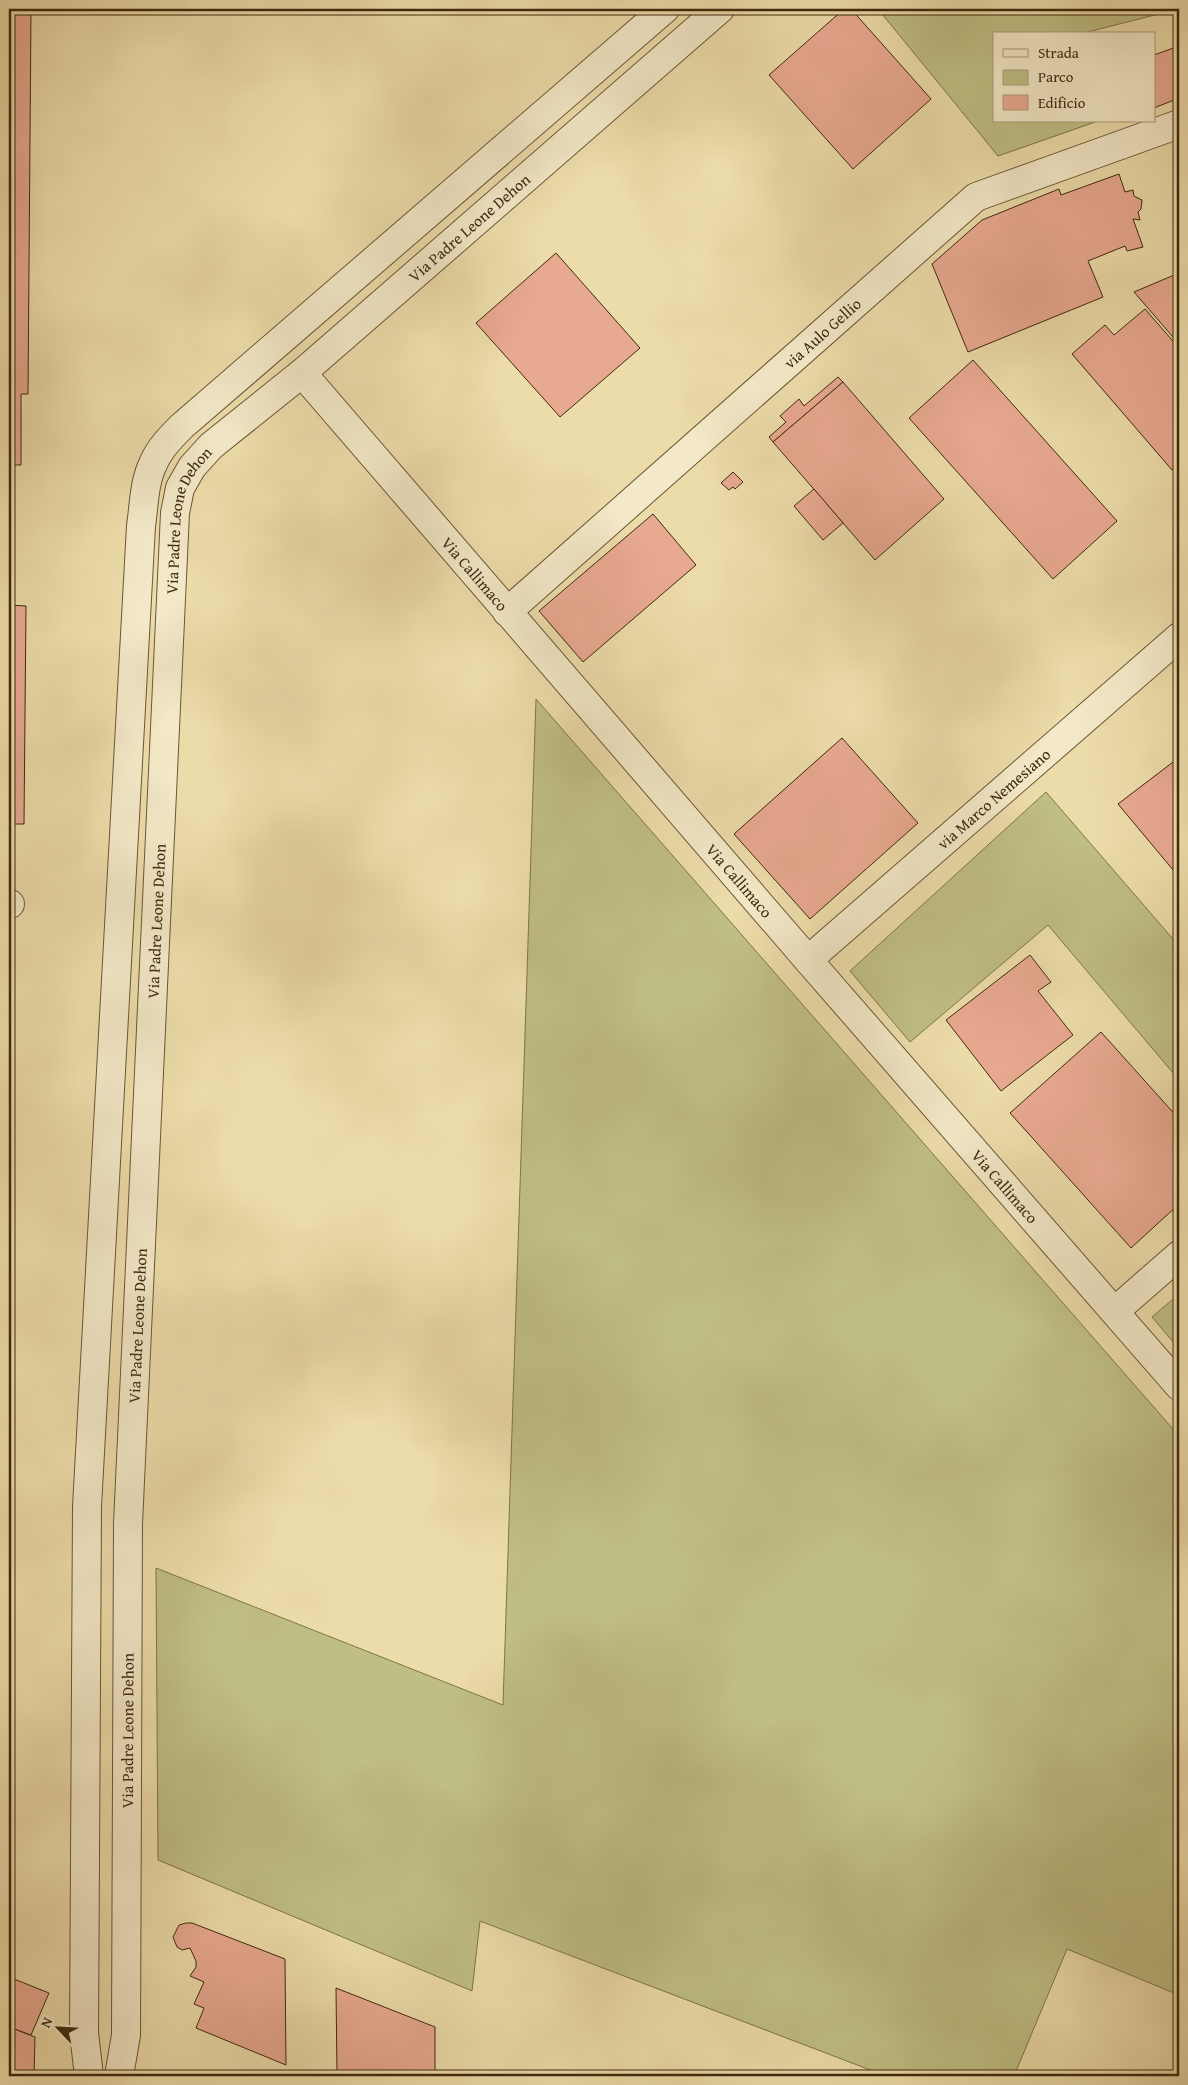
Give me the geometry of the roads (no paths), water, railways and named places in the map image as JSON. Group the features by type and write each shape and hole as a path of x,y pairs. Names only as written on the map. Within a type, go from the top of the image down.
{"street":[{"path":"89,2076 84,2033 87,1507 140,536 146,492 153,464 167,442 182,426 665,9"},
{"name":"Via Padre Leone Dehon","path":"119,2076 126,2035 128,1524 175,513 180,488 192,467 211,446 302,373 720,9"},
{"name":"via Aulo Gellio","path":"507,612 976,197 1179,124"},
{"name":"Via Callimaco","path":"302,373 808,960 1179,1386"},
{"name":"via Marco Nemesiano","path":"808,960 1179,637"},
{"path":"1115,1311 1179,1255"}]}
